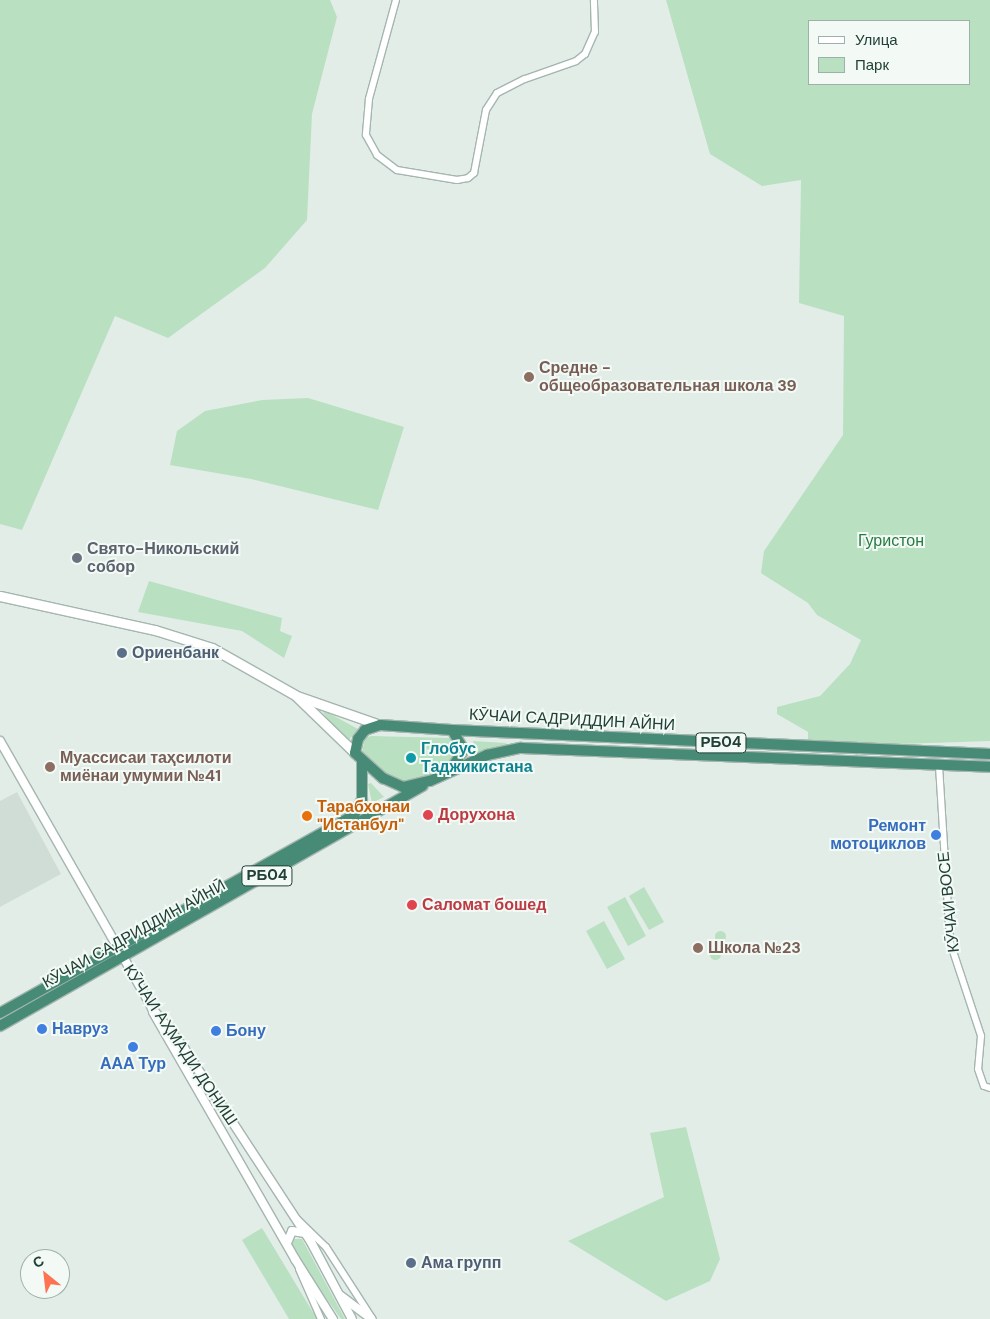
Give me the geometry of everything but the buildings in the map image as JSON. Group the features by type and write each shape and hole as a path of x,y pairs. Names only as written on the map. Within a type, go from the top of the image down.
{"highway":[{"name":"РБ04","path":"452,730 380,725 360,734 359,757 383,778 398,786 410,787 430,781 451,769 487,755 521,748 990,767"},
{"name":"КӮЧАИ САДРИДДИН АЙНИ","path":"452,730 990,754"},
{"path":"451,769 464,750 452,730"},
{"name":"КӮЧАИ САДРИДДИН АЙНӢ","path":"0,1013 354,815 362,799 359,757"},
{"name":"КӮЧАИ САДРИДДИН АЙНӢ","path":"0,1026 412,794 430,781"}],"main road":[{"path":"0,596 192,641 234,658 294,695 359,757"},
{"path":"294,695 380,725"}],"street":[{"path":"396,0 369,99 366,135 377,155 397,170 457,180 468,178 474,173 486,110 497,93 525,79 576,61 585,54 594,32 594,0"},
{"name":"КӮЧАИ АҲМАДИ ДОНИШ","path":"0,741 115,948 152,1008 180,1042 305,1233 352,1319"},
{"name":"КӮЧАИ ВОСЕ","path":"939,766 950,942 981,1036 978,1069 984,1086 990,1088"},
{"path":"152,1008 287,1244 322,1319"},
{"path":"293,1216 326,1247 372,1319"},
{"path":"287,1244 292,1231 305,1233"},
{"path":"295,1259 333,1319"},
{"path":"340,1296 372,1319"}],"shaded area":[{"path":"17,792 61,874 0,907 0,801"}],"green space":[{"path":"0,0 330,0 337,17 312,114 307,220 265,268 168,338 115,316 22,530 0,524"},
{"name":"Гуристон","path":"666,0 990,0 990,741 808,747 808,732 777,714 777,707 820,696 850,664 861,640 817,615 808,603 761,573 764,551 843,435 844,316 799,303 801,180 762,186 710,154"},
{"path":"308,398 404,427 378,510 251,479 170,465 177,431 205,411 262,400"},
{"path":"149,581 282,618 280,631 292,636 284,658 242,631 138,612"},
{"path":"325,711 358,729 348,741 323,713"},
{"path":"371,736 450,738 455,746 456,761 409,784 390,780 362,753 365,738"},
{"path":"473,741 506,743 507,746 475,755"},
{"path":"371,783 384,797 372,803 368,784"},
{"path":"644,887 664,922 649,930 629,896"},
{"path":"625,897 646,936 628,946 607,907"},
{"path":"604,921 625,959 607,969 586,931"},
{"path":"720,930 726,936 720,942 714,936"},
{"path":"726,942 732,948 726,954 720,948"},
{"path":"715,948 721,954 715,960 709,954"},
{"path":"686,1127 720,1259 710,1281 666,1301 568,1241 664,1197 650,1133"},
{"path":"262,1228 317,1319 289,1319 242,1240"},
{"path":"294,1239 302,1239 345,1319 341,1319 296,1256 290,1243"}],"place":[{"name":"Средне - общеобразовательная школа 39","path":"529,377"},
{"name":"Свято-Никольский собор","path":"77,558"},
{"name":"Ориенбанк","path":"122,653"},
{"name":"Глобус Таджикистана","path":"411,758"},
{"name":"Муассисаи таҳсилоти миёнаи умумии №41","path":"50,767"},
{"name":"Дорухона","path":"428,815"},
{"name":"Тарабхонаи \"Истанбул\"","path":"307,816"},
{"name":"Ремонт мотоциклов","path":"936,835"},
{"name":"Саломат бошед","path":"412,905"},
{"name":"Школа №23","path":"698,948"},
{"name":"Навруз","path":"42,1029"},
{"name":"Бону","path":"216,1031"},
{"name":"ААА Тур","path":"133,1047"},
{"name":"Ама групп","path":"411,1263"}]}
